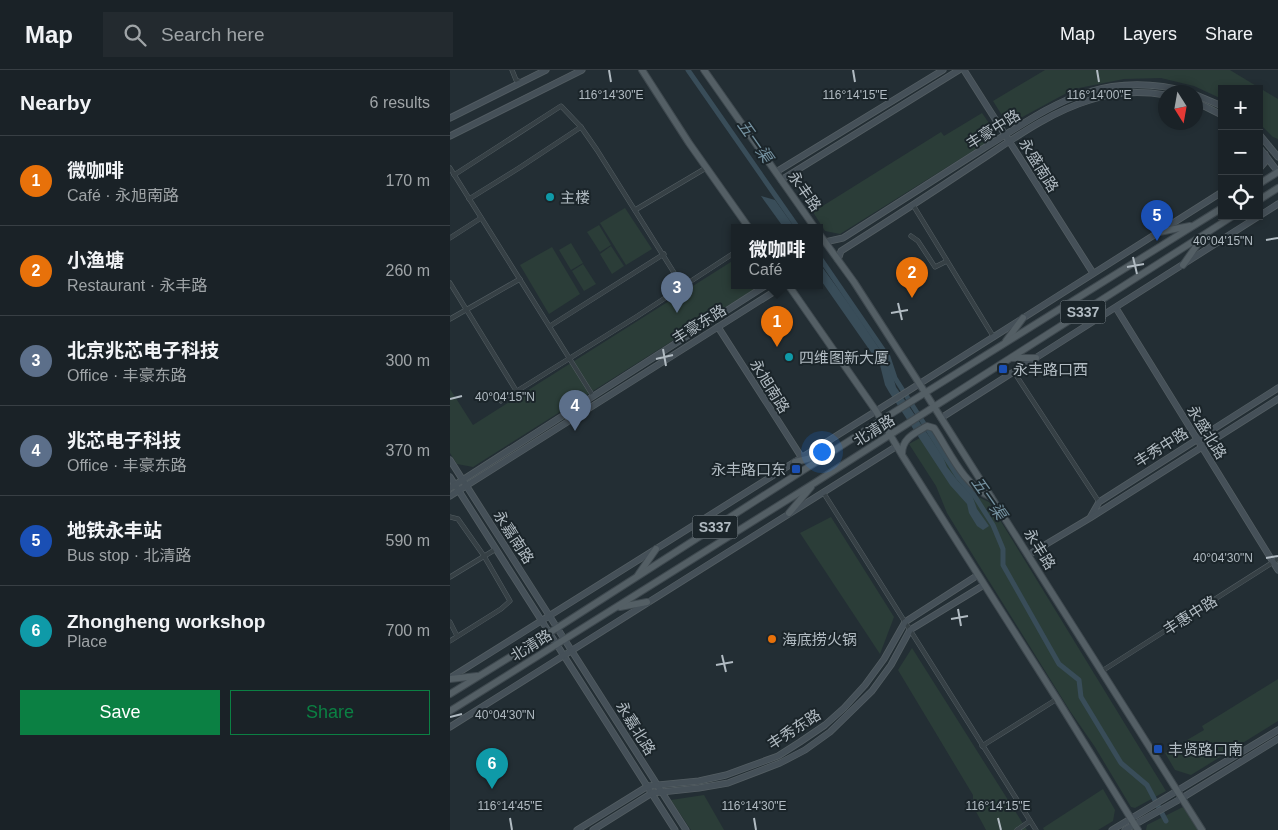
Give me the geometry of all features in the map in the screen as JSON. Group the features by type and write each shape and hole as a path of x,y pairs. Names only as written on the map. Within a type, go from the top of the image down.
{"main road":[{"path":"642,70 706,168 746,224"},
{"name":"永丰路","path":"704,70 812,224"},
{"path":"1263,181 1278,172"},
{"path":"1263,197 1278,188"},
{"name":"北清路","path":"450,694 550,633 881,420 1218,210"},
{"name":"北清路","path":"450,711 900,429 1227,220"},
{"path":"1159,232 1194,225"},
{"path":"1183,266 1206,234"},
{"name":"永丰路","path":"823,239 920,383 933,407 1202,830"},
{"path":"791,289 891,434 902,455 1134,824"},
{"path":"1004,344 1022,318"},
{"path":"1010,358 1036,358"},
{"path":"902,455 902,447 907,438 927,426 934,428 967,481 982,493 992,497"},
{"path":"798,460 829,454"},
{"path":"789,513 816,482"},
{"path":"636,578 656,549"},
{"path":"616,607 648,602"},
{"path":"450,678 480,675"}],"street":[{"path":"512,70 516,80 521,82"},
{"path":"450,118 546,70"},
{"path":"450,136 582,70"},
{"path":"776,172 943,70"},
{"path":"782,180 958,70"},
{"name":"永盛南路","path":"964,70 1093,273"},
{"name":"丰豪中路","path":"825,242 843,238 1053,107 1089,92 1118,86 1158,86"},
{"name":"丰豪中路","path":"838,260 841,251 1010,141 1057,113 1092,99 1126,93 1158,94"},
{"path":"1203,98 1218,104"},
{"path":"454,175 562,106 581,127 683,286"},
{"path":"1203,106 1218,113"},
{"path":"469,198 581,127"},
{"path":"1263,138 1276,150 1278,157"},
{"path":"1263,152 1278,172"},
{"path":"1263,164 1265,162 1265,154"},
{"path":"450,168 593,396"},
{"path":"636,210 706,168"},
{"path":"920,383 1218,195"},
{"path":"941,418 1278,204"},
{"path":"913,205 993,336"},
{"path":"450,238 481,218"},
{"path":"911,236 918,242 935,267 947,261"},
{"path":"550,326 664,254"},
{"path":"501,401 570,359 731,255"},
{"path":"450,319 520,280"},
{"path":"450,283 517,392"},
{"name":"丰豪东路","path":"465,483 593,396 760,289"},
{"name":"丰豪东路","path":"450,496 455,488 778,289"},
{"name":"永盛北路","path":"1116,308 1197,440 1276,561 1278,570"},
{"name":"永旭南路","path":"718,327 798,460"},
{"path":"1014,372 1099,502"},
{"name":"北清路","path":"450,678 920,383"},
{"name":"丰秀中路","path":"1090,518 1099,502 1278,388"},
{"name":"丰秀中路","path":"1028,555 1278,399"},
{"name":"北清路","path":"450,727 897,446"},
{"name":"永嘉南路","path":"450,460 565,639"},
{"name":"永嘉南路","path":"450,477 455,488 557,644"},
{"path":"823,492 1036,830"},
{"path":"450,517 458,519 484,556 510,601 501,609 450,641"},
{"path":"450,577 496,549"},
{"name":"丰惠中路","path":"1102,671 1276,561"},
{"name":"丰秀东路","path":"577,830 648,786 698,781 726,774 778,756 831,720 865,685 884,659 905,622 978,575"},
{"name":"丰秀东路","path":"593,830 652,793 728,783 780,763 805,750 830,732 872,691 891,664 910,630 984,585"},
{"path":"450,622 457,636"},
{"name":"永嘉北路","path":"565,639 686,830"},
{"name":"永嘉北路","path":"557,644 675,830"},
{"path":"982,746 1057,700"},
{"path":"1164,804 1178,792 1278,730"},
{"path":"1125,830 1149,812 1164,804 1182,798 1278,739"},
{"path":"1017,830 1030,821"},
{"path":"1112,830 1134,824"}],"green space":[{"path":"1045,70 1230,70 1255,85 1218,85 1218,97 1203,90 1203,85 1190,85 1161,78 1124,79 1074,89 1013,122 1005,120 993,101"},
{"path":"1263,90 1278,99 1278,139 1273,137 1263,127"},
{"path":"982,113 993,129 992,139 840,234 825,231 823,224 821,224 813,212 941,132 944,136"},
{"path":"625,208 652,249 626,265 600,223"},
{"path":"599,225 611,245 600,252 587,232"},
{"path":"571,243 583,263 571,270 559,250"},
{"path":"611,246 624,266 612,274 600,254"},
{"path":"552,247 580,294 549,314 520,265"},
{"path":"731,262 731,289 754,289 473,467 457,464 450,453 450,389 473,425"},
{"path":"583,264 596,284 584,291 572,271"},
{"path":"929,433 976,496 989,502 1166,791 1135,808 1131,807 947,513 936,486 909,444"},
{"path":"831,517 894,617 880,654 800,533"},
{"path":"912,648 1027,830 986,830 973,806 973,795 898,670"},
{"path":"1278,679 1278,721 1191,775 1175,770 1165,753 1204,730 1202,726"},
{"path":"1103,789 1115,810 1113,821 1098,830 1044,830 1043,828"},
{"path":"704,795 724,830 691,830 671,800"},
{"path":"1183,807 1198,830 1146,830 1147,825"}],"water":[{"path":"761,196 775,200 792,224 781,224"},
{"path":"823,268 889,363 896,387 943,457 947,467 972,495 977,509 989,526 983,530 977,526 969,513 967,504 950,485 889,392 885,385 880,365 823,283"}],"waterway":[{"name":"五一渠","path":"688,70 795,224"},
{"name":"五一渠","path":"823,262 888,357 895,378 958,477 974,495 993,525 1003,549 1003,565 1059,664 1079,680 1081,697 1121,763 1147,785 1166,821"}],"place":[{"name":"主楼","path":"550,197"},
{"name":"地铁永丰站","path":"1157,241"},
{"name":"小渔塘","path":"912,298"},
{"name":"北京兆芯电子科技","path":"677,313"},
{"name":"微咖啡","path":"777,347"},
{"name":"四维图新大厦","path":"789,357"},
{"name":"永丰路口西","path":"1003,369"},
{"name":"兆芯电子科技","path":"575,431"},
{"name":"永丰路口东","path":"796,469"},
{"name":"海底捞火锅","path":"772,639"},
{"name":"丰贤路口南","path":"1158,749"},
{"name":"Zhongheng workshop","path":"492,789"}]}
